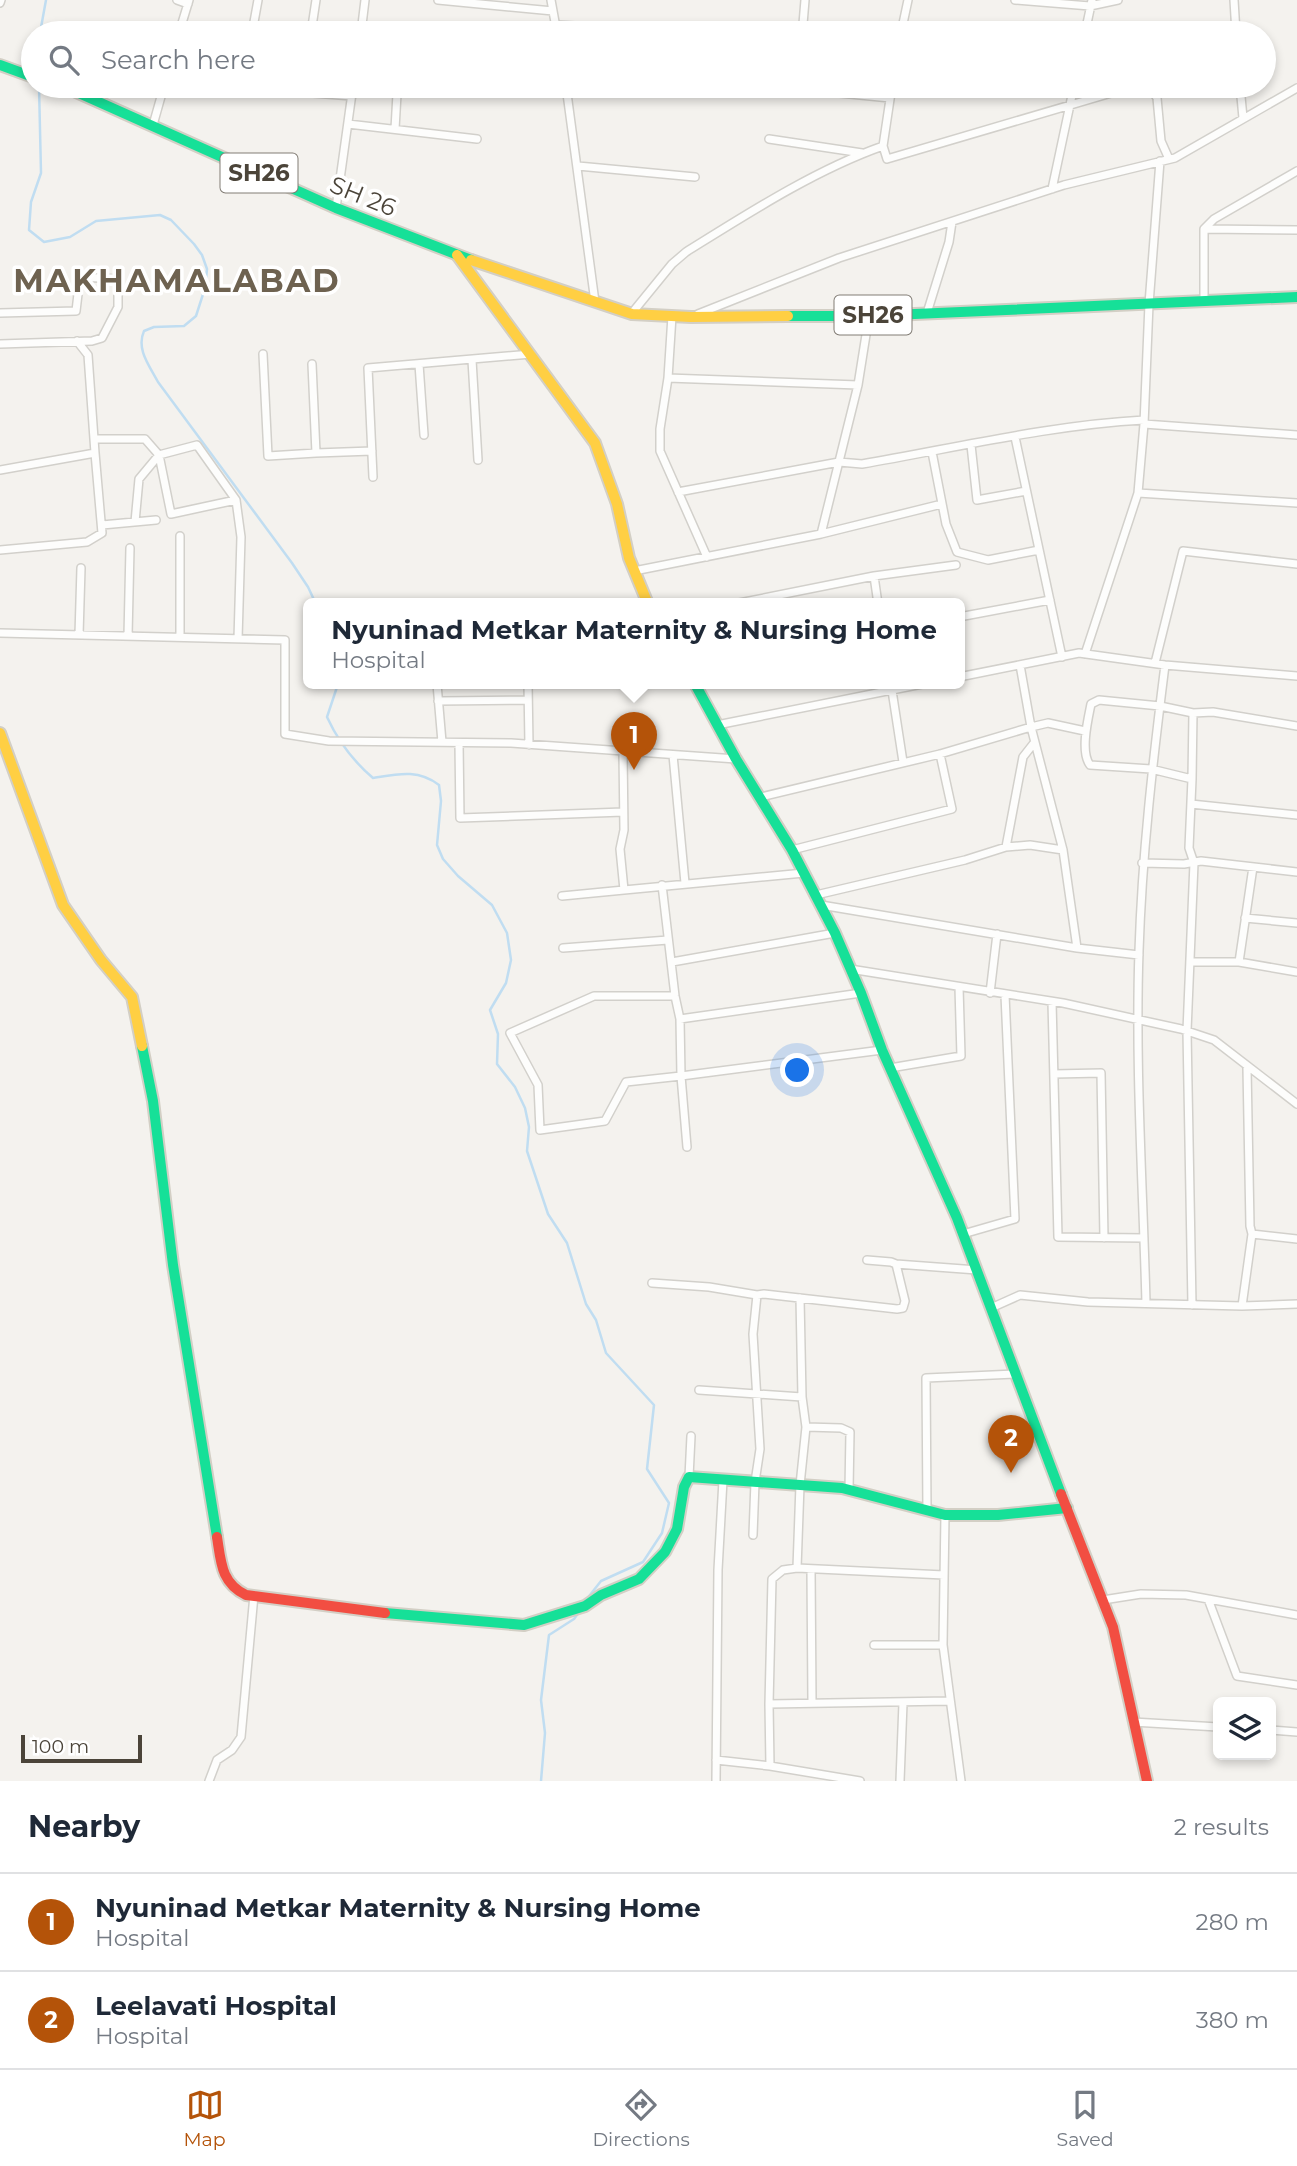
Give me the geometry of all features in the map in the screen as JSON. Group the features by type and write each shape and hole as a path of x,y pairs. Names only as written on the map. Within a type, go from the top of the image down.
{"main road":[{"path":"0,65 21,73"},
{"name":"SH 26","path":"91,98 336,208 457,255"},
{"path":"457,255 596,443 617,504 629,558 645,598"},
{"name":"SH26","path":"457,255 632,314 691,317 869,316 1297,297"},
{"path":"698,689 736,759 792,850 835,933 882,1051 963,1234 1113,1627 1147,1781"},
{"path":"0,733 64,905 100,960 132,997 153,1101 173,1265 223,1574 234,1589 254,1595 396,1614 524,1625 579,1607 639,1579 650,1570 665,1552 677,1529 684,1487 689,1477 849,1490 945,1515 998,1515 1067,1508"}],"street":[{"path":"177,0 188,2 182,21"},
{"path":"254,21 258,0"},
{"path":"313,21 316,0"},
{"path":"362,21 365,0"},
{"path":"438,0 553,11"},
{"path":"551,0 555,21"},
{"path":"803,21 805,0"},
{"path":"904,21 908,0"},
{"path":"1015,0 1091,3 1118,0"},
{"path":"1234,0 1235,21"},
{"path":"1087,21 1091,3"},
{"path":"691,317 839,258 1052,189 1169,159 1297,88"},
{"path":"153,125 161,98"},
{"path":"336,208 352,98"},
{"path":"396,129 397,98"},
{"path":"568,98 596,303"},
{"path":"890,98 883,146 887,159 1089,98"},
{"path":"1052,189 1071,98"},
{"path":"1157,98 1161,141 1169,159"},
{"path":"1241,98 1243,118"},
{"path":"348,124 477,139"},
{"path":"769,139 863,153"},
{"path":"632,314 672,264 686,252 805,182 883,146"},
{"path":"1085,654 1138,493 1160,161"},
{"path":"579,166 695,177"},
{"path":"1204,301 1204,229 1214,219 1297,171"},
{"path":"927,313 949,242 952,222"},
{"path":"1204,229 1297,230"},
{"path":"0,313 76,310 80,277 118,279 118,307 102,338 92,341 0,344"},
{"path":"672,316 660,451 707,557"},
{"path":"821,534 858,384 869,316"},
{"path":"0,550 87,542 102,533 88,355 77,341"},
{"path":"262,354 268,456 372,451"},
{"path":"373,477 368,368 532,354"},
{"path":"472,360 478,460"},
{"path":"312,363 316,453"},
{"path":"419,364 424,435"},
{"path":"667,378 858,384"},
{"path":"678,492 839,462 862,464 1103,424 1144,422 1297,435"},
{"path":"1015,437 1062,657"},
{"path":"94,439 145,439 159,455 171,514 236,500"},
{"path":"135,522 139,479 159,455 197,445 236,500 241,537 238,639"},
{"path":"971,445 977,500 1026,491"},
{"path":"932,452 946,524 957,552 988,560 1039,550"},
{"path":"0,470 95,453"},
{"path":"1138,493 1297,503"},
{"path":"634,571 821,534 942,504"},
{"path":"102,525 156,520"},
{"path":"180,536 180,637"},
{"path":"128,636 130,548"},
{"path":"1155,663 1184,551 1297,564"},
{"path":"764,598 874,576 956,565"},
{"path":"79,635 81,568"},
{"path":"874,576 877,598"},
{"path":"965,616 1050,600"},
{"path":"0,633 285,640 285,734 329,741 529,745 736,759"},
{"path":"965,676 1085,654 1297,676"},
{"path":"1146,1303 1139,954 1142,863 1165,664"},
{"path":"1020,665 1034,743 1063,850 1077,948"},
{"path":"437,689 442,742"},
{"path":"528,689 529,745"},
{"path":"717,725 882,689"},
{"path":"891,689 903,762"},
{"path":"438,701 528,700"},
{"path":"1192,779 1151,769 1090,765 1087,761 1085,731 1091,704 1099,700 1160,706 1193,713 1213,712 1297,726"},
{"path":"1192,1305 1187,1031 1194,863 1189,848 1193,713"},
{"path":"761,797 940,754 1048,723 1085,731"},
{"path":"459,743 460,818 623,812"},
{"path":"1006,847 1023,757 1034,743"},
{"path":"623,752 624,830 620,849 624,890"},
{"path":"792,850 953,809 940,754"},
{"path":"673,755 685,883"},
{"path":"1191,804 1297,815"},
{"path":"818,900 1006,847 1030,845 1063,850"},
{"path":"1142,863 1200,861 1297,872"},
{"path":"1239,962 1253,867"},
{"path":"562,896 804,873"},
{"path":"662,885 680,1019 681,1076 687,1147"},
{"path":"818,900 1077,948 1139,954"},
{"path":"1245,918 1297,923"},
{"path":"672,962 835,933"},
{"path":"990,993 996,934"},
{"path":"563,948 668,940"},
{"path":"1190,962 1239,962 1297,972"},
{"path":"850,969 1052,1002 1187,1031 1214,1040 1297,1104"},
{"path":"890,1068 961,1056 959,987"},
{"path":"680,1019 861,993"},
{"path":"963,1234 1015,1219 1005,995"},
{"path":"675,996 594,996 510,1032 538,1085 540,1130 605,1121 626,1082 882,1051"},
{"path":"1052,1002 1058,1237 1144,1238"},
{"path":"1242,1306 1252,1234 1247,1068"},
{"path":"1054,1073 1101,1073 1104,1238"},
{"path":"1252,1234 1297,1239"},
{"path":"867,1259 977,1270"},
{"path":"652,1283 709,1287 757,1295 897,1310 903,1308 905,1301 896,1264"},
{"path":"753,1535 755,1482 760,1449 753,1334 757,1295"},
{"path":"991,1308 1020,1295 1088,1302 1242,1306 1297,1304"},
{"path":"797,1568 800,1485 806,1427 802,1397 800,1298"},
{"path":"927,1510 926,1378 1015,1374"},
{"path":"699,1390 802,1397"},
{"path":"806,1427 841,1428 850,1432 849,1490"},
{"path":"689,1477 691,1436"},
{"path":"716,1781 718,1570 723,1480"},
{"path":"945,1515 943,1645 948,1701 961,1781"},
{"path":"770,1766 772,1579 783,1570 797,1568 944,1575"},
{"path":"811,1569 812,1702"},
{"path":"1103,1600 1141,1594 1186,1595 1297,1615"},
{"path":"209,1781 217,1760 232,1750 241,1737 254,1595"},
{"path":"1208,1599 1237,1676 1297,1685"},
{"path":"874,1645 943,1645"},
{"path":"769,1704 948,1701"},
{"path":"900,1781 902,1703"},
{"path":"1133,1722 1213,1727"},
{"path":"1276,1730 1297,1732"},
{"path":"716,1760 860,1781"}],"waterway":[{"path":"42,21 46,0"},
{"path":"39,98 41,173 31,202 29,230 44,242 70,237 96,221 160,215 171,220 194,244 207,269 205,288 196,316 184,326 154,327 144,331 142,344 145,357 158,382 292,563 313,598"},
{"path":"336,689 327,717 341,742 359,765 373,778 399,774 415,775 439,785 441,801 437,845 443,859 458,876 492,905 507,933 511,960 506,983 490,1010 498,1034 497,1064 515,1087 525,1108 529,1127 527,1151 548,1214 567,1243 586,1304 596,1320 606,1353 654,1405 647,1469 669,1503 662,1533 643,1562 601,1581 586,1600"},
{"path":"541,1781 545,1733 541,1700 549,1635 574,1619 579,1612"}],"traffic: fast":[{"path":"0,65 21,73"},
{"path":"90,98 336,208 471,260"},
{"path":"788,316 869,316 1297,297"},
{"path":"698,689 736,759 792,850 835,933 882,1050 957,1218 1061,1494"},
{"path":"142,1046 153,1101 173,1265 217,1537"},
{"path":"385,1613 524,1625 585,1606 601,1595 639,1579 665,1552 677,1529 684,1487 689,1477 842,1488 945,1515 998,1515 1067,1508"}],"traffic: slow":[{"path":"457,255 595,443 617,504 629,558 646,598"},
{"path":"471,260 632,314 691,317 788,316"},
{"path":"0,733 63,905 101,960 132,997 142,1046"}],"traffic: jam":[{"path":"1061,1494 1113,1627 1147,1781"},
{"path":"217,1537 221,1563 227,1578 246,1595 385,1613"}],"place":[{"name":"Nyuninad Metkar Maternity & Nursing Home","path":"634,770"},
{"name":"Leelavati Hospital","path":"1011,1473"}],"district":[{"name":"MAKHAMALABAD","path":"177,280"}]}
